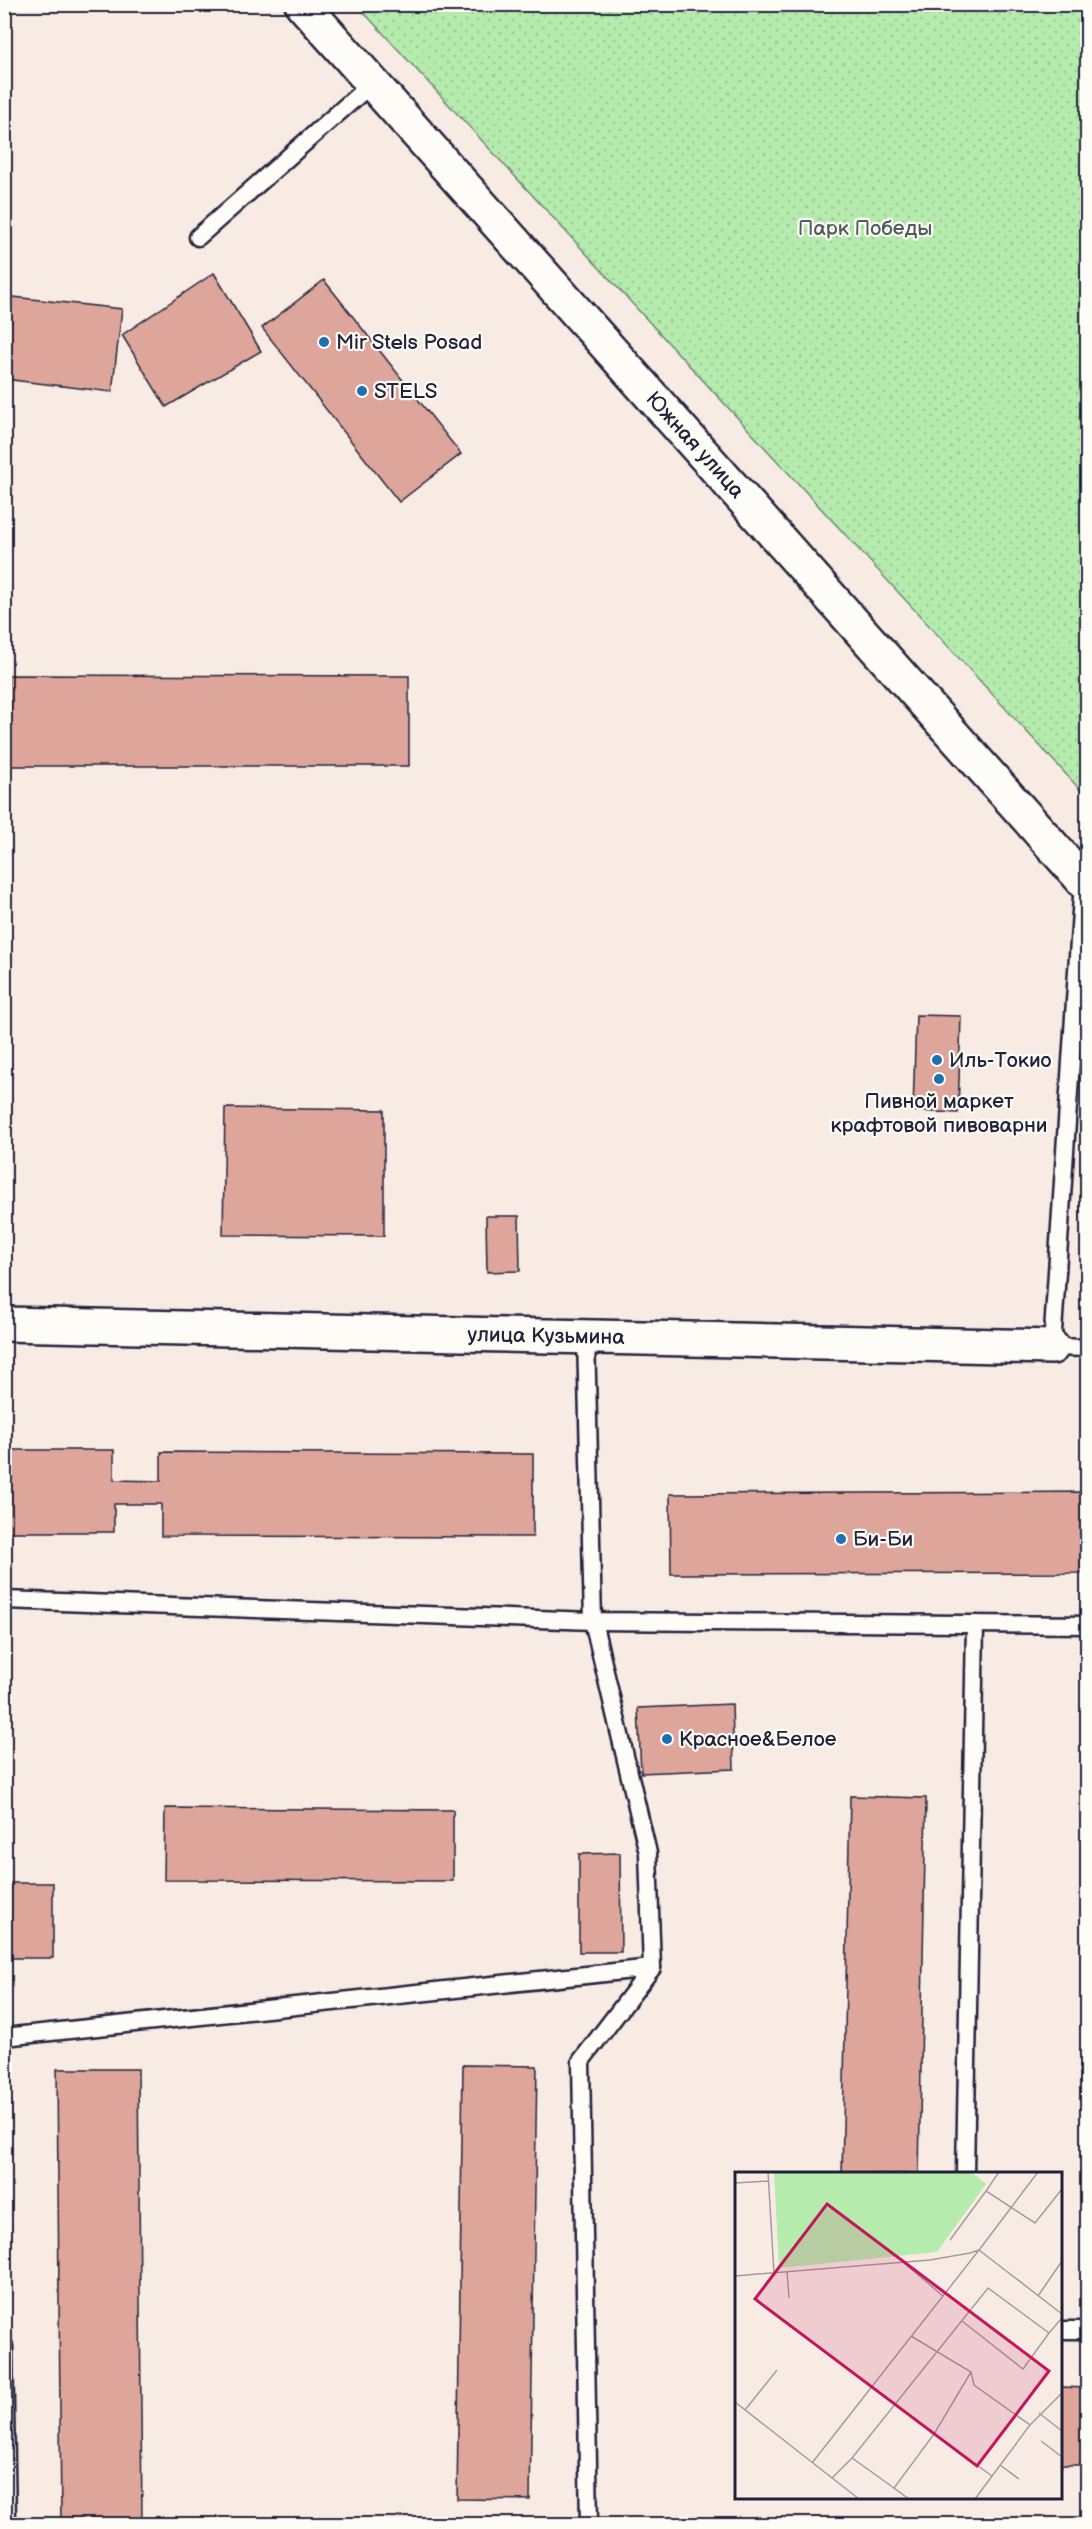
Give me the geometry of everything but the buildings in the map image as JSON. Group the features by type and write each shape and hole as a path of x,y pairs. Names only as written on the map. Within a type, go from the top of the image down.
{"street":[{"name":"Южная улица","path":"302,4 1085,883"},
{"name":"улица Кузьмина","path":"4,1324 1052,1347"}],"lane":[{"path":"198,237 372,83"},
{"path":"1052,1347 1085,883"},
{"path":"586,1337 593,1621 648,1852 652,1968 581,2061 589,2524"},
{"name":"улица Кузьмина","path":"1052,1347 1088,1347"},
{"path":"4,1600 593,1621 1088,1625"},
{"path":"965,2172 975,1624"},
{"path":"4,2037 652,1968"},
{"path":"1062,2330 1088,2330"},
{"path":"4,2346 7,2524"}],"green space":[{"name":"Парк Победы","path":"357,5 1087,5 1087,797"}],"place":[{"name":"Mir Stels Posad","path":"324,342"},
{"name":"STELS","path":"362,391"},
{"name":"Иль-Токио","path":"937,1060"},
{"name":"Пивной маркет крафтовой пивоварни","path":"939,1079"},
{"name":"Би-Би","path":"841,1539"},
{"name":"Красное&Белое","path":"667,1739"}]}
